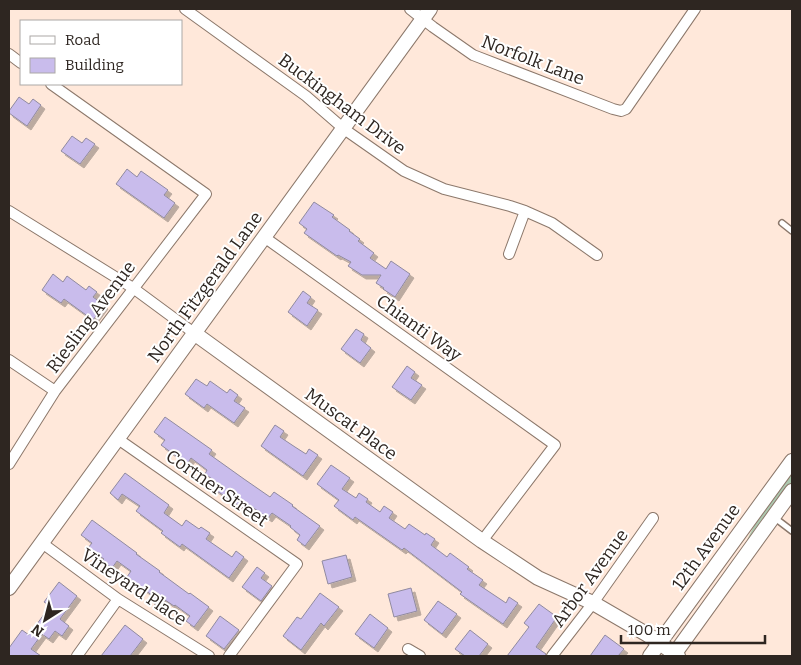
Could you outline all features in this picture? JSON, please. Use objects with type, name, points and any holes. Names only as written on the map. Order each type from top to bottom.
[{"type":"street","name":"Buckingham Drive","points":[[185,9],[306,96],[344,129],[404,171],[444,189],[525,211],[552,223],[597,255]]},
{"type":"street","name":"Norfolk Lane","points":[[410,9],[427,14],[473,55],[621,111],[626,110],[695,9]]},
{"type":"street","name":"North Fitzgerald Lane","points":[[9,588],[427,14]]},
{"type":"street","points":[[9,54],[20,61]]},
{"type":"street","name":"Riesling Avenue","points":[[9,464],[55,391],[206,194],[52,85]]},
{"type":"street","name":"Muscat Place","points":[[9,211],[133,288],[482,541],[538,578],[593,603],[648,635],[676,656]]},
{"type":"street","points":[[509,254],[525,211]]},
{"type":"street","name":"Chianti Way","points":[[264,237],[556,445],[482,541]]},
{"type":"street","points":[[9,360],[55,391]]},
{"type":"street","name":"Cortner Street","points":[[118,439],[297,564],[229,656]]},
{"type":"street","name":"12th Avenue","points":[[650,656],[792,461]]},
{"type":"street","points":[[676,656],[792,491]]},
{"type":"street","name":"Arbor Avenue","points":[[552,656],[593,603],[653,518]]},
{"type":"street","name":"Vineyard Place","points":[[42,543],[118,599],[208,656]]},
{"type":"street","points":[[77,656],[118,599]]},
{"type":"street","points":[[408,649],[420,656]]},
{"type":"lane","points":[[782,224],[792,231]]},
{"type":"lane","points":[[774,517],[792,532]]},
{"type":"green space","points":[[792,471],[792,483],[749,541],[747,540],[756,522]]},
{"type":"building","points":[[19,97],[29,104],[33,99],[41,105],[27,126],[9,113]]},
{"type":"building","points":[[72,136],[82,143],[86,138],[95,144],[80,164],[61,151]]},
{"type":"building","points":[[127,169],[137,177],[141,171],[168,190],[164,195],[175,203],[164,218],[116,184]]},
{"type":"building","points":[[314,202],[334,215],[332,217],[350,230],[360,239],[358,241],[374,253],[370,258],[386,269],[391,261],[410,274],[395,297],[376,283],[381,275],[362,275],[348,266],[351,262],[337,256],[304,233],[307,229],[299,223]]},
{"type":"building","points":[[53,274],[63,282],[67,276],[86,290],[89,286],[97,292],[93,297],[104,305],[93,320],[64,299],[61,303],[42,290]]},
{"type":"building","points":[[303,291],[311,297],[307,303],[318,310],[307,326],[288,312]]},
{"type":"building","points":[[356,329],[364,334],[361,340],[371,348],[360,363],[341,349]]},
{"type":"building","points":[[407,366],[415,372],[411,378],[422,385],[411,400],[392,387]]},
{"type":"building","points":[[196,379],[207,386],[210,381],[227,393],[230,389],[238,395],[234,401],[245,408],[234,423],[207,404],[204,408],[185,394]]},
{"type":"building","points":[[165,417],[212,450],[209,454],[244,479],[270,497],[274,492],[320,526],[305,546],[297,540],[300,535],[291,526],[272,513],[268,518],[242,500],[238,505],[211,487],[215,481],[205,474],[207,470],[191,458],[187,464],[161,445],[165,440],[154,432]]},
{"type":"building","points":[[275,425],[284,431],[280,437],[306,454],[309,449],[318,455],[303,476],[261,446]]},
{"type":"building","points":[[331,465],[350,478],[342,489],[356,498],[359,493],[368,499],[366,502],[380,512],[384,506],[393,512],[389,518],[405,529],[409,524],[425,535],[426,533],[435,539],[431,545],[447,557],[450,553],[469,567],[467,569],[483,580],[479,585],[506,603],[509,597],[518,603],[503,624],[460,594],[462,592],[404,548],[402,550],[355,517],[353,520],[334,506],[339,500],[317,484]]},
{"type":"building","points":[[125,473],[169,505],[164,513],[182,526],[186,520],[199,529],[201,527],[210,533],[206,539],[232,557],[236,551],[244,557],[229,578],[182,544],[180,547],[161,533],[163,531],[136,511],[140,506],[122,494],[118,500],[110,493]]},
{"type":"building","points":[[92,520],[137,553],[159,572],[209,607],[194,627],[186,621],[190,616],[175,605],[165,600],[160,607],[150,600],[153,596],[127,577],[131,571],[117,561],[112,568],[102,561],[104,559],[88,548],[92,543],[81,535]]},
{"type":"building","points":[[346,555],[352,577],[328,584],[322,561]]},
{"type":"building","points":[[257,567],[265,573],[261,578],[272,586],[261,601],[242,587]]},
{"type":"building","points":[[59,582],[77,596],[60,619],[69,626],[62,636],[55,631],[49,639],[42,634],[31,649],[41,656],[9,656],[9,648],[22,630],[29,635],[50,606],[44,602]]},
{"type":"building","points":[[411,588],[417,611],[394,617],[388,594]]},
{"type":"building","points":[[320,593],[339,607],[324,626],[321,623],[301,650],[283,636],[297,617],[301,619]]},
{"type":"building","points":[[438,601],[457,614],[442,634],[424,620]]},
{"type":"building","points":[[539,604],[557,617],[536,647],[546,654],[545,656],[507,656],[529,627],[524,623]]},
{"type":"building","points":[[370,614],[388,628],[374,648],[355,634]]},
{"type":"building","points":[[220,616],[239,630],[224,649],[206,636]]},
{"type":"building","points":[[125,625],[143,639],[130,656],[101,656]]},
{"type":"building","points":[[470,630],[488,644],[479,656],[465,656],[455,649]]},
{"type":"building","points":[[605,635],[624,649],[618,656],[590,656]]}]
